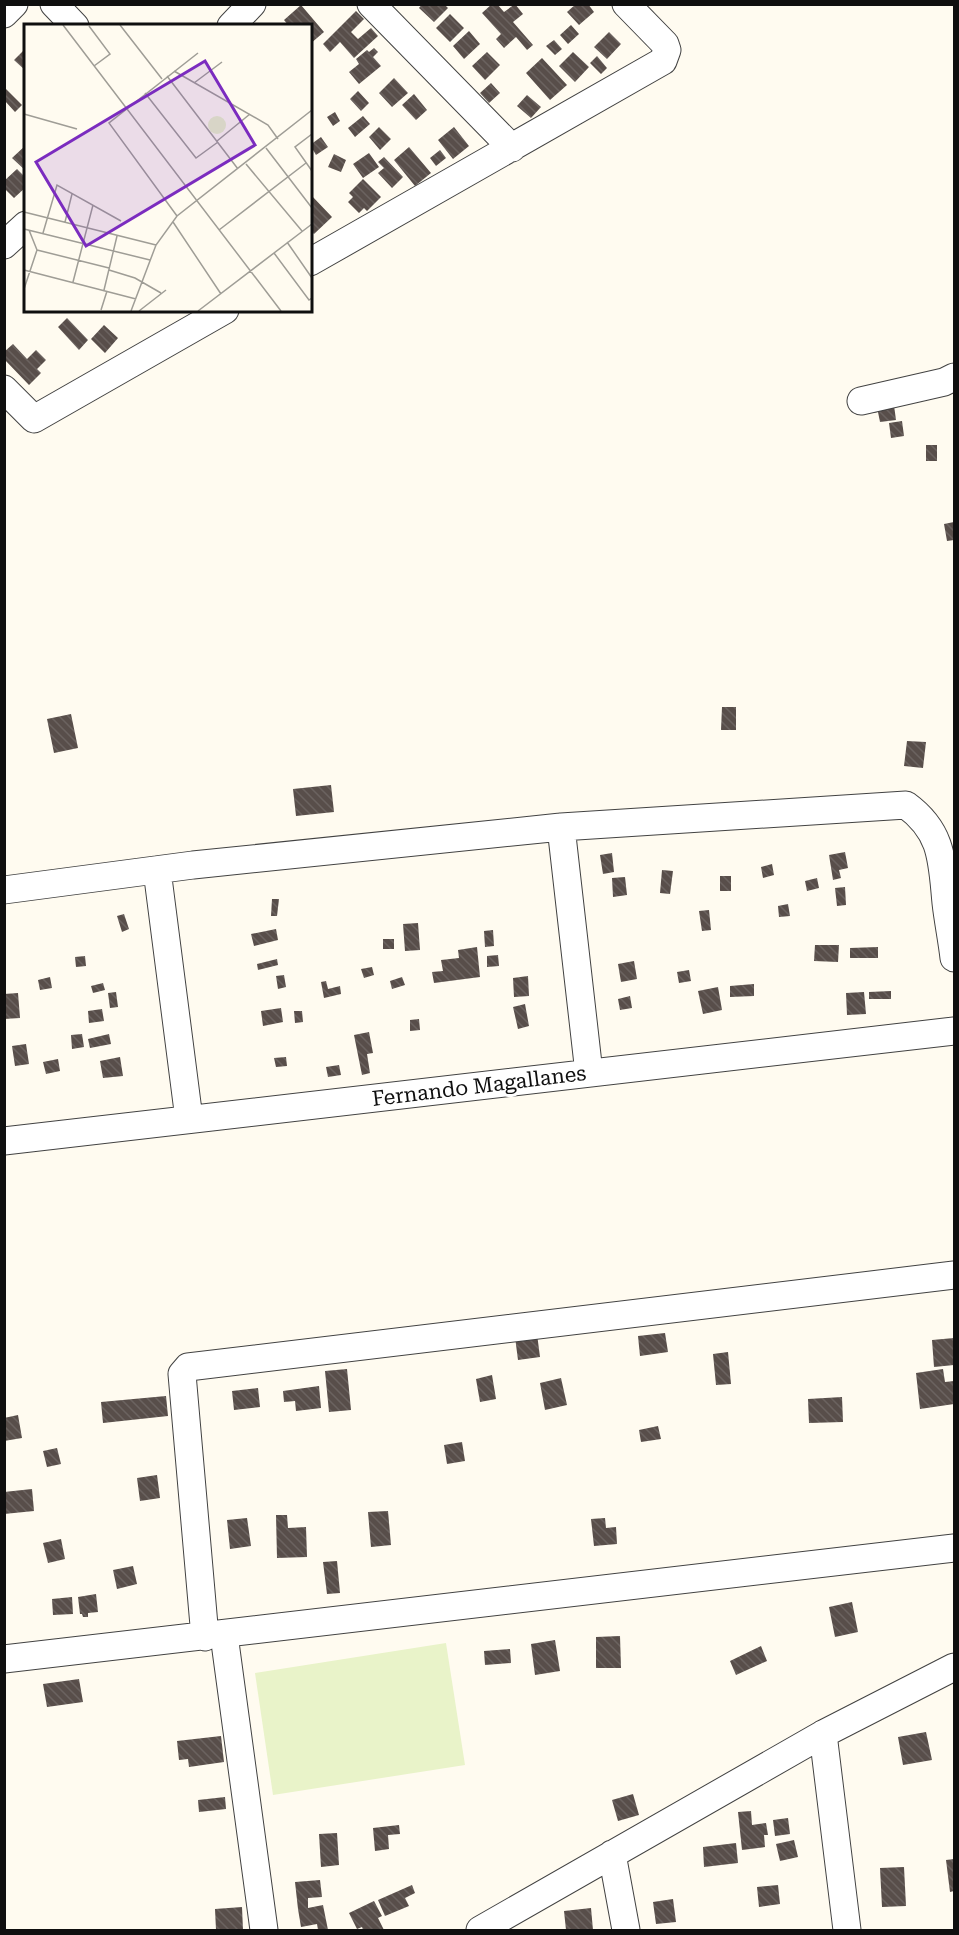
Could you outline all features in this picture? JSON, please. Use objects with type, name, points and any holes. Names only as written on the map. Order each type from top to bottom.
[{"type":"street","points":[[4,14],[14,4]]},
{"type":"street","points":[[54,4],[73,24]]},
{"type":"street","points":[[233,24],[252,4]]},
{"type":"street","points":[[371,4],[512,148]]},
{"type":"street","points":[[312,261],[663,61],[667,50],[665,44],[626,4]]},
{"type":"street","points":[[4,245],[24,227]]},
{"type":"street","points":[[4,389],[34,419],[221,312]]},
{"type":"street","points":[[861,401],[951,385]]},
{"type":"street","points":[[4,890],[157,870],[561,827],[906,805],[921,815],[941,852],[954,958]]},
{"type":"street","points":[[561,827],[589,1073]]},
{"type":"street","points":[[157,870],[189,1119]]},
{"type":"street","name":"Fernando Magallanes","points":[[4,1141],[954,1031]]},
{"type":"street","points":[[264,1930],[214,1636],[182,1374],[188,1367],[954,1275]]},
{"type":"street","points":[[4,1659],[954,1548]]},
{"type":"street","points":[[480,1930],[823,1734],[954,1667]]},
{"type":"street","points":[[823,1734],[847,1930]]},
{"type":"street","points":[[612,1854],[626,1930]]},
{"type":"green space","points":[[446,1643],[465,1765],[273,1795],[255,1673]]},
{"type":"building","points":[[422,4],[444,4],[448,8],[434,22],[419,8]]},
{"type":"building","points":[[492,4],[497,4],[504,12],[515,4],[523,14],[513,22],[533,45],[527,50],[516,37],[504,48],[496,39],[501,34],[482,13]]},
{"type":"building","points":[[576,4],[588,4],[594,12],[579,25],[567,12]]},
{"type":"building","points":[[301,5],[324,32],[312,42],[312,24],[287,24],[284,20]]},
{"type":"building","points":[[356,11],[364,19],[351,32],[358,39],[371,28],[378,36],[354,58],[340,42],[330,52],[323,44]]},
{"type":"building","points":[[450,14],[464,28],[450,42],[436,28]]},
{"type":"building","points":[[571,25],[579,34],[568,44],[560,35]]},
{"type":"building","points":[[469,31],[480,44],[464,59],[453,46]]},
{"type":"building","points":[[609,32],[621,44],[607,59],[594,47]]},
{"type":"building","points":[[554,40],[562,49],[555,55],[546,46]]},
{"type":"building","points":[[374,48],[378,52],[373,57],[381,66],[359,84],[349,72],[359,64],[356,59],[367,50],[369,52]]},
{"type":"building","points":[[23,51],[24,69],[14,60]]},
{"type":"building","points":[[487,52],[500,65],[485,80],[472,66]]},
{"type":"building","points":[[573,52],[589,67],[575,82],[559,66]]},
{"type":"building","points":[[597,56],[607,68],[601,74],[590,63]]},
{"type":"building","points":[[542,58],[567,85],[550,100],[526,73]]},
{"type":"building","points":[[394,78],[408,93],[392,107],[379,93]]},
{"type":"building","points":[[491,83],[500,93],[489,103],[480,93]]},
{"type":"building","points":[[5,88],[22,105],[15,112],[5,101]]},
{"type":"building","points":[[358,91],[369,103],[361,111],[350,99]]},
{"type":"building","points":[[414,94],[427,110],[416,120],[402,105]]},
{"type":"building","points":[[527,95],[541,107],[531,118],[517,106]]},
{"type":"building","points":[[335,112],[340,121],[333,126],[327,117]]},
{"type":"building","points":[[363,116],[370,124],[355,137],[348,128]]},
{"type":"building","points":[[379,127],[391,139],[380,150],[369,137]]},
{"type":"building","points":[[454,127],[469,146],[453,159],[438,140]]},
{"type":"building","points":[[321,137],[328,147],[316,155],[312,144]]},
{"type":"building","points":[[24,147],[24,169],[12,158]]},
{"type":"building","points":[[409,147],[431,173],[415,186],[394,160]]},
{"type":"building","points":[[440,150],[446,158],[436,166],[430,158]]},
{"type":"building","points":[[369,153],[379,167],[363,178],[353,164]]},
{"type":"building","points":[[334,154],[346,160],[341,172],[328,167]]},
{"type":"building","points":[[384,157],[403,177],[392,188],[378,173],[384,168],[378,162]]},
{"type":"building","points":[[17,169],[24,176],[24,189],[14,198],[4,188],[4,181]]},
{"type":"building","points":[[363,179],[381,197],[367,211],[364,208],[359,213],[348,202],[353,197],[349,193]]},
{"type":"building","points":[[312,196],[332,217],[314,234],[312,232]]},
{"type":"building","points":[[67,318],[88,340],[79,350],[58,327]]},
{"type":"building","points":[[104,325],[118,338],[105,353],[91,339]]},
{"type":"building","points":[[13,344],[27,359],[36,350],[46,360],[37,369],[41,373],[29,385],[4,359],[4,352]]},
{"type":"building","points":[[893,398],[896,420],[880,422],[878,412],[872,413],[871,401]]},
{"type":"building","points":[[902,421],[904,436],[891,438],[889,423]]},
{"type":"building","points":[[926,445],[937,445],[937,461],[926,461]]},
{"type":"building","points":[[954,522],[954,540],[947,541],[944,524]]},
{"type":"building","points":[[722,707],[736,707],[736,730],[721,730]]},
{"type":"building","points":[[71,714],[78,748],[54,753],[47,719]]},
{"type":"building","points":[[907,741],[926,742],[923,768],[904,766]]},
{"type":"building","points":[[331,785],[334,812],[296,816],[293,789]]},
{"type":"building","points":[[845,852],[848,868],[839,870],[841,878],[833,880],[829,855]]},
{"type":"building","points":[[612,853],[614,872],[603,874],[600,855]]},
{"type":"building","points":[[772,864],[774,875],[763,878],[761,867]]},
{"type":"building","points":[[662,870],[673,871],[670,894],[660,893]]},
{"type":"building","points":[[720,876],[731,876],[731,891],[720,891]]},
{"type":"building","points":[[625,877],[627,895],[613,897],[612,878]]},
{"type":"building","points":[[817,878],[819,888],[807,891],[805,881]]},
{"type":"building","points":[[845,887],[846,905],[837,906],[835,888]]},
{"type":"building","points":[[272,899],[279,899],[277,916],[271,916]]},
{"type":"building","points":[[788,904],[790,916],[779,917],[778,906]]},
{"type":"building","points":[[709,910],[711,930],[702,931],[699,911]]},
{"type":"building","points":[[124,914],[129,929],[122,932],[117,916]]},
{"type":"building","points":[[418,923],[420,950],[405,951],[403,924]]},
{"type":"building","points":[[276,929],[278,940],[254,946],[251,934]]},
{"type":"building","points":[[493,930],[494,946],[485,947],[484,931]]},
{"type":"building","points":[[383,939],[394,939],[394,949],[383,949]]},
{"type":"building","points":[[815,945],[839,945],[838,962],[814,961]]},
{"type":"building","points":[[477,947],[480,977],[434,983],[432,972],[443,971],[441,960],[459,958],[458,950]]},
{"type":"building","points":[[878,947],[878,958],[850,958],[850,948]]},
{"type":"building","points":[[498,955],[499,966],[487,967],[487,956]]},
{"type":"building","points":[[85,956],[86,966],[76,967],[75,957]]},
{"type":"building","points":[[277,959],[278,965],[258,970],[257,964]]},
{"type":"building","points":[[634,961],[637,979],[621,982],[618,964]]},
{"type":"building","points":[[372,967],[374,975],[364,978],[361,969]]},
{"type":"building","points":[[689,970],[691,981],[679,983],[677,972]]},
{"type":"building","points":[[284,975],[286,987],[278,989],[276,976]]},
{"type":"building","points":[[528,976],[529,996],[514,997],[513,978]]},
{"type":"building","points":[[50,977],[52,988],[40,990],[38,980]]},
{"type":"building","points":[[402,977],[405,985],[392,989],[390,981]]},
{"type":"building","points":[[326,981],[328,989],[340,986],[341,994],[324,998],[321,982]]},
{"type":"building","points":[[103,983],[105,990],[93,993],[91,986]]},
{"type":"building","points":[[754,984],[754,996],[730,997],[730,986]]},
{"type":"building","points":[[718,987],[722,1010],[703,1014],[698,991]]},
{"type":"building","points":[[891,991],[891,999],[869,999],[869,992]]},
{"type":"building","points":[[116,992],[118,1007],[110,1008],[108,993]]},
{"type":"building","points":[[864,992],[866,1014],[847,1015],[846,993]]},
{"type":"building","points":[[18,993],[20,1018],[4,1019],[4,994]]},
{"type":"building","points":[[630,996],[632,1008],[620,1010],[618,999]]},
{"type":"building","points":[[525,1004],[529,1026],[518,1029],[513,1007]]},
{"type":"building","points":[[281,1008],[283,1022],[263,1026],[261,1011]]},
{"type":"building","points":[[102,1009],[104,1021],[89,1023],[88,1011]]},
{"type":"building","points":[[294,1011],[302,1011],[303,1022],[295,1023]]},
{"type":"building","points":[[419,1019],[420,1030],[410,1031],[410,1020]]},
{"type":"building","points":[[369,1032],[373,1053],[367,1054],[370,1073],[362,1075],[354,1035]]},
{"type":"building","points":[[82,1034],[84,1047],[72,1049],[71,1035]]},
{"type":"building","points":[[109,1034],[111,1044],[90,1048],[88,1039]]},
{"type":"building","points":[[26,1044],[29,1064],[15,1066],[12,1046]]},
{"type":"building","points":[[120,1057],[123,1076],[103,1078],[100,1061]]},
{"type":"building","points":[[286,1057],[287,1066],[276,1067],[274,1058]]},
{"type":"building","points":[[58,1059],[60,1071],[46,1074],[43,1062]]},
{"type":"building","points":[[339,1065],[341,1075],[328,1077],[326,1067]]},
{"type":"building","points":[[665,1333],[668,1352],[640,1356],[638,1336]]},
{"type":"building","points":[[537,1334],[540,1357],[518,1360],[515,1337]]},
{"type":"building","points":[[954,1338],[954,1365],[934,1367],[932,1340]]},
{"type":"building","points":[[728,1352],[731,1384],[716,1385],[713,1354]]},
{"type":"building","points":[[347,1369],[351,1410],[329,1412],[325,1371]]},
{"type":"building","points":[[943,1369],[945,1382],[954,1381],[954,1404],[920,1409],[916,1373]]},
{"type":"building","points":[[492,1375],[496,1399],[480,1402],[476,1379]]},
{"type":"building","points":[[561,1378],[567,1405],[545,1410],[540,1383]]},
{"type":"building","points":[[319,1386],[321,1408],[296,1411],[295,1401],[284,1402],[283,1391]]},
{"type":"building","points":[[258,1388],[260,1407],[234,1410],[232,1391]]},
{"type":"building","points":[[166,1396],[168,1416],[103,1423],[101,1402]]},
{"type":"building","points":[[842,1397],[843,1422],[809,1423],[808,1399]]},
{"type":"building","points":[[18,1415],[22,1438],[4,1441],[4,1418]]},
{"type":"building","points":[[658,1426],[661,1439],[641,1442],[639,1430]]},
{"type":"building","points":[[462,1442],[465,1461],[447,1464],[444,1445]]},
{"type":"building","points":[[57,1448],[61,1464],[47,1467],[43,1451]]},
{"type":"building","points":[[157,1475],[160,1498],[140,1501],[137,1478]]},
{"type":"building","points":[[32,1489],[34,1511],[4,1514],[4,1492]]},
{"type":"building","points":[[388,1511],[391,1545],[371,1547],[368,1512]]},
{"type":"building","points":[[276,1515],[287,1515],[288,1528],[306,1527],[307,1557],[277,1558]]},
{"type":"building","points":[[247,1518],[251,1546],[230,1549],[227,1520]]},
{"type":"building","points":[[605,1518],[606,1528],[616,1527],[617,1544],[594,1546],[591,1519]]},
{"type":"building","points":[[61,1539],[65,1559],[48,1563],[43,1543]]},
{"type":"building","points":[[337,1561],[340,1593],[327,1594],[323,1562]]},
{"type":"building","points":[[133,1566],[137,1584],[117,1589],[113,1570]]},
{"type":"building","points":[[96,1594],[98,1612],[88,1613],[88,1617],[83,1617],[80,1614],[78,1597]]},
{"type":"building","points":[[72,1597],[73,1614],[53,1615],[52,1599]]},
{"type":"building","points":[[852,1602],[858,1632],[835,1637],[829,1607]]},
{"type":"building","points":[[620,1636],[621,1668],[596,1668],[596,1637]]},
{"type":"building","points":[[555,1640],[560,1671],[535,1675],[531,1644]]},
{"type":"building","points":[[761,1646],[767,1661],[736,1675],[730,1661]]},
{"type":"building","points":[[510,1649],[511,1663],[485,1665],[484,1651]]},
{"type":"building","points":[[79,1679],[83,1702],[47,1707],[43,1684]]},
{"type":"building","points":[[926,1732],[932,1760],[903,1765],[898,1737]]},
{"type":"building","points":[[221,1736],[224,1762],[189,1767],[188,1759],[179,1760],[177,1741]]},
{"type":"building","points":[[633,1794],[639,1815],[618,1821],[612,1800]]},
{"type":"building","points":[[225,1797],[226,1809],[199,1812],[198,1800]]},
{"type":"building","points":[[751,1811],[752,1825],[766,1823],[768,1835],[764,1835],[765,1847],[742,1850],[738,1812]]},
{"type":"building","points":[[788,1818],[790,1834],[775,1836],[773,1820]]},
{"type":"building","points":[[399,1825],[400,1834],[388,1835],[389,1849],[375,1851],[373,1828]]},
{"type":"building","points":[[337,1833],[339,1865],[321,1867],[319,1834]]},
{"type":"building","points":[[794,1840],[798,1857],[780,1861],[776,1844]]},
{"type":"building","points":[[736,1843],[738,1863],[704,1867],[703,1847]]},
{"type":"building","points":[[954,1859],[954,1891],[950,1892],[946,1860]]},
{"type":"building","points":[[904,1867],[906,1906],[882,1907],[880,1868]]},
{"type":"building","points":[[320,1880],[322,1897],[308,1898],[308,1908],[323,1905],[328,1930],[318,1930],[317,1924],[301,1927],[295,1882]]},
{"type":"building","points":[[412,1885],[415,1893],[405,1898],[409,1906],[385,1916],[378,1900]]},
{"type":"building","points":[[778,1885],[780,1904],[759,1907],[757,1887]]},
{"type":"building","points":[[673,1899],[676,1922],[656,1924],[653,1902]]},
{"type":"building","points":[[374,1901],[382,1916],[378,1918],[384,1930],[363,1930],[362,1927],[357,1929],[349,1913]]},
{"type":"building","points":[[242,1907],[243,1930],[216,1930],[215,1909]]},
{"type":"building","points":[[591,1908],[593,1930],[566,1930],[564,1911]]}]
